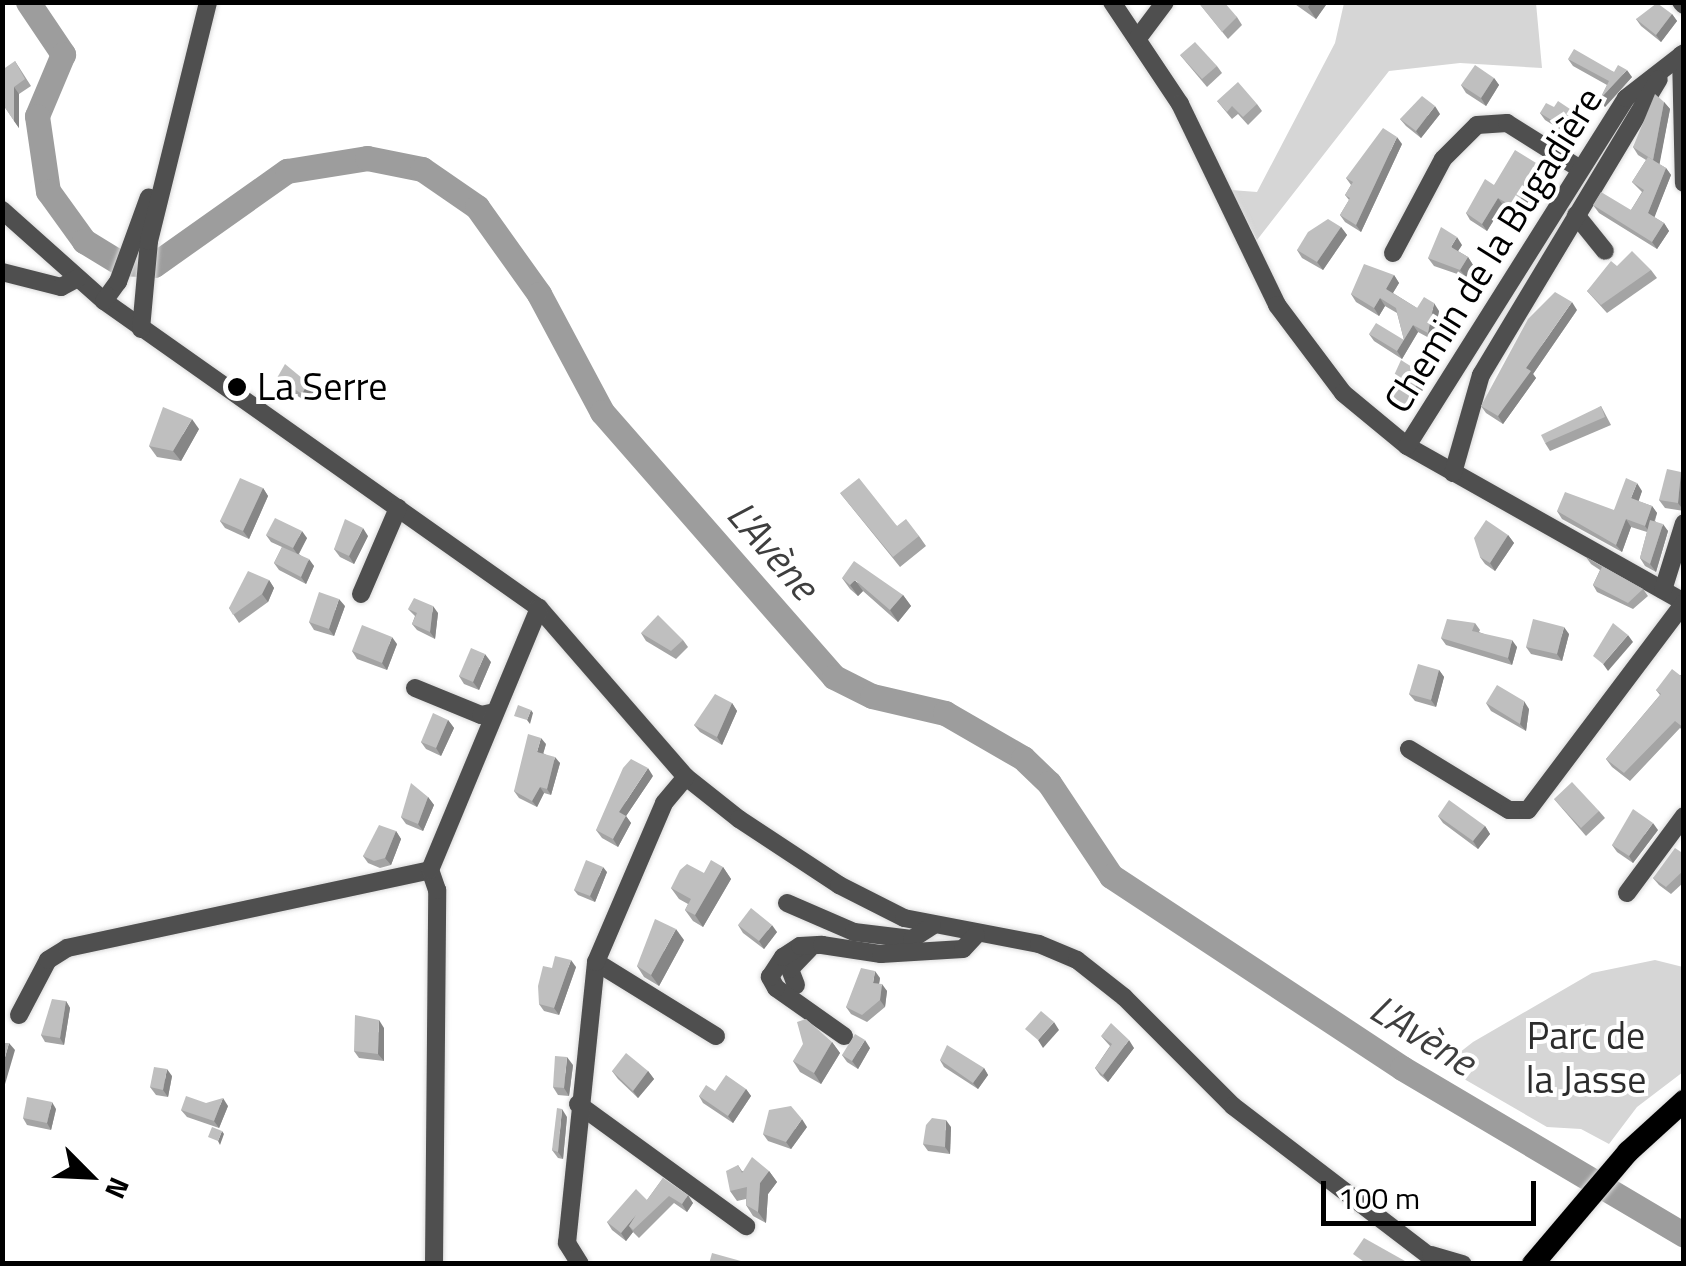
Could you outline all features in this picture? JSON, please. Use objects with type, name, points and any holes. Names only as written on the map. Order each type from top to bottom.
[{"type":"main road","points":[[1533,1264],[1628,1152],[1684,1101]]},
{"type":"street","points":[[104,302],[141,240],[208,2]]},
{"type":"street","points":[[1112,2],[1180,104],[1276,305],[1343,393],[1407,446],[1684,602],[1528,810],[1509,810],[1410,749]]},
{"type":"street","points":[[1138,38],[1164,2]]},
{"type":"street","points":[[1682,54],[1684,183]]},
{"type":"street","name":"Chemin de la Bugadière","points":[[1407,446],[1578,167],[1626,98],[1682,54]]},
{"type":"street","points":[[1453,473],[1480,375],[1662,70]]},
{"type":"street","points":[[1393,253],[1443,159],[1477,125],[1507,123],[1578,167]]},
{"type":"street","points":[[2,210],[104,302],[539,608],[686,776],[838,885],[932,926],[1039,944],[1077,960],[1124,997],[1233,1106],[1316,1176],[1435,1259],[1463,1264]]},
{"type":"street","points":[[1576,216],[1606,251]]},
{"type":"street","points":[[141,240],[141,329]]},
{"type":"street","points":[[2,272],[60,286],[78,278]]},
{"type":"street","points":[[361,594],[398,508]]},
{"type":"street","points":[[1663,590],[1684,523]]},
{"type":"street","points":[[434,1264],[437,890],[430,870],[539,608]]},
{"type":"street","points":[[414,688],[481,716],[496,712]]},
{"type":"street","points":[[580,1264],[567,1243],[578,1104],[596,962],[664,802],[686,776]]},
{"type":"street","points":[[1627,893],[1684,816]]},
{"type":"street","points":[[19,1015],[48,960],[67,948],[430,870]]},
{"type":"street","points":[[787,903],[854,932],[912,939],[932,926]]},
{"type":"street","points":[[844,1036],[770,977],[783,957],[800,946],[880,954],[962,949],[976,934]]},
{"type":"street","points":[[796,985],[790,968],[814,946]]},
{"type":"street","points":[[596,962],[716,1036]]},
{"type":"street","points":[[578,1104],[746,1226]]},
{"type":"green space","points":[[1344,3],[1536,3],[1542,68],[1460,63],[1389,71],[1257,240],[1231,190],[1257,192],[1335,43]]},
{"type":"green space","name":"Parc de la Jasse","points":[[1655,960],[1683,967],[1683,1072],[1637,1107],[1609,1144],[1581,1129],[1547,1127],[1452,1072],[1450,1060],[1473,1042],[1592,973]]},
{"type":"building","points":[[1198,2],[1224,2],[1237,17],[1222,32]]},
{"type":"building","points":[[1657,3],[1672,14],[1656,35],[1636,19]]},
{"type":"building","points":[[1195,42],[1217,66],[1202,79],[1180,55]]},
{"type":"building","points":[[1574,49],[1614,72],[1618,65],[1627,70],[1600,99],[1609,81],[1568,59]]},
{"type":"building","points":[[15,61],[25,79],[14,87],[14,121],[2,103],[2,70]]},
{"type":"building","points":[[1475,65],[1494,78],[1481,98],[1461,85]]},
{"type":"building","points":[[1238,82],[1257,104],[1243,117],[1232,106],[1227,112],[1217,101]]},
{"type":"building","points":[[1655,94],[1664,102],[1653,160],[1633,147]]},
{"type":"building","points":[[1422,96],[1435,106],[1416,131],[1400,119]]},
{"type":"building","points":[[1558,101],[1579,115],[1569,131],[1540,113],[1546,103],[1554,107]]},
{"type":"building","points":[[1383,128],[1397,137],[1356,225],[1340,215],[1350,198],[1345,195],[1353,182],[1346,178]]},
{"type":"building","points":[[1515,150],[1541,166],[1515,208],[1498,198],[1482,224],[1466,213],[1485,179],[1494,185]]},
{"type":"building","points":[[1648,157],[1666,168],[1648,213],[1664,223],[1652,242],[1593,205],[1601,192],[1631,210],[1644,190],[1632,182]]},
{"type":"building","points":[[1328,219],[1341,227],[1317,262],[1297,250],[1308,232]]},
{"type":"building","points":[[1441,227],[1457,237],[1451,247],[1468,257],[1460,270],[1428,258]]},
{"type":"building","points":[[1632,251],[1651,270],[1601,305],[1587,291],[1611,261],[1617,266]]},
{"type":"building","points":[[1364,264],[1394,275],[1386,289],[1417,308],[1424,297],[1434,303],[1428,333],[1413,325],[1404,340],[1396,308],[1380,298],[1374,308],[1351,294]]},
{"type":"building","points":[[1555,292],[1572,302],[1526,368],[1531,371],[1498,416],[1481,406],[1528,319]]},
{"type":"building","points":[[1376,323],[1404,340],[1397,351],[1369,334]]},
{"type":"building","points":[[1401,360],[1423,374],[1404,406],[1386,393]]},
{"type":"building","points":[[285,364],[308,383],[302,394],[277,378]]},
{"type":"building","points":[[1601,406],[1605,417],[1545,443],[1541,435]]},
{"type":"building","points":[[163,407],[192,419],[173,451],[149,446]]},
{"type":"building","points":[[1667,469],[1681,472],[1678,503],[1659,500]]},
{"type":"building","points":[[240,478],[263,488],[243,531],[220,521]]},
{"type":"building","points":[[859,478],[897,526],[906,519],[919,536],[893,557],[840,493]]},
{"type":"building","points":[[1626,478],[1637,483],[1631,498],[1652,506],[1645,526],[1626,519],[1616,545],[1557,511],[1565,492],[1614,510]]},
{"type":"building","points":[[275,518],[302,531],[293,548],[266,535]]},
{"type":"building","points":[[345,519],[363,528],[349,556],[334,549]]},
{"type":"building","points":[[1486,520],[1508,535],[1490,563],[1480,557],[1474,538]]},
{"type":"building","points":[[1650,520],[1663,524],[1650,564],[1640,558]]},
{"type":"building","points":[[282,547],[309,559],[301,577],[274,563]]},
{"type":"building","points":[[1586,557],[1643,589],[1628,603],[1593,585],[1602,567]]},
{"type":"building","points":[[854,561],[903,595],[890,610],[855,580],[850,585],[842,578]]},
{"type":"building","points":[[248,571],[269,580],[262,594],[233,615],[229,608]]},
{"type":"building","points":[[319,592],[339,599],[329,629],[309,622]]},
{"type":"building","points":[[414,598],[433,606],[430,632],[412,624],[417,613],[408,609]]},
{"type":"building","points":[[658,615],[683,640],[671,651],[641,633]]},
{"type":"building","points":[[1447,619],[1475,623],[1472,631],[1512,640],[1508,658],[1441,638]]},
{"type":"building","points":[[1533,619],[1564,627],[1557,654],[1526,647]]},
{"type":"building","points":[[1613,623],[1628,635],[1603,664],[1593,656]]},
{"type":"building","points":[[362,625],[392,637],[382,663],[352,651]]},
{"type":"building","points":[[471,648],[485,654],[473,682],[459,676]]},
{"type":"building","points":[[1418,664],[1439,670],[1431,700],[1409,694]]},
{"type":"building","points":[[1672,669],[1681,676],[1684,673],[1684,728],[1675,721],[1624,773],[1606,759],[1661,694],[1656,690]]},
{"type":"building","points":[[1497,685],[1524,701],[1520,724],[1486,703]]},
{"type":"building","points":[[715,694],[732,703],[717,737],[694,725]]},
{"type":"building","points":[[518,705],[531,710],[527,720],[514,716]]},
{"type":"building","points":[[433,713],[448,720],[436,748],[421,742]]},
{"type":"building","points":[[528,734],[541,738],[537,752],[555,757],[547,789],[540,787],[532,801],[514,791]]},
{"type":"building","points":[[631,759],[648,768],[619,812],[626,816],[613,839],[596,830],[623,768]]},
{"type":"building","points":[[1572,782],[1599,811],[1581,828],[1554,799]]},
{"type":"building","points":[[411,783],[428,797],[418,824],[401,817]]},
{"type":"building","points":[[1449,800],[1485,826],[1473,841],[1438,816]]},
{"type":"building","points":[[1633,809],[1653,823],[1629,856],[1612,845]]},
{"type":"building","points":[[379,825],[396,831],[385,858],[374,861],[363,856]]},
{"type":"building","points":[[1675,848],[1684,854],[1684,870],[1666,887],[1653,878]]},
{"type":"building","points":[[586,860],[603,867],[590,896],[574,890]]},
{"type":"building","points":[[711,860],[723,867],[695,915],[685,910],[691,899],[671,888],[687,864],[704,873]]},
{"type":"building","points":[[751,908],[772,925],[759,941],[738,925]]},
{"type":"building","points":[[655,919],[676,929],[651,975],[637,966]]},
{"type":"building","points":[[555,956],[571,960],[554,1008],[539,1004],[538,986],[543,966],[552,968]]},
{"type":"building","points":[[861,968],[875,971],[873,983],[882,984],[880,1000],[862,1015],[846,1007]]},
{"type":"building","points":[[52,999],[66,1001],[60,1038],[41,1035]]},
{"type":"building","points":[[1041,1011],[1054,1022],[1038,1040],[1025,1029]]},
{"type":"building","points":[[355,1015],[379,1020],[378,1054],[354,1051]]},
{"type":"building","points":[[806,1019],[832,1042],[814,1073],[793,1061],[803,1044],[797,1022]]},
{"type":"building","points":[[1111,1023],[1129,1040],[1103,1075],[1095,1068],[1112,1044],[1101,1036]]},
{"type":"building","points":[[855,1034],[865,1040],[852,1061],[842,1055]]},
{"type":"building","points":[[2,1043],[9,1043],[2,1068]]},
{"type":"building","points":[[947,1045],[984,1068],[973,1083],[940,1060]]},
{"type":"building","points":[[626,1053],[648,1071],[633,1091],[612,1071]]},
{"type":"building","points":[[555,1056],[567,1057],[564,1088],[553,1087]]},
{"type":"building","points":[[154,1067],[167,1069],[163,1090],[150,1087]]},
{"type":"building","points":[[726,1075],[746,1089],[728,1116],[699,1096],[706,1085],[715,1091]]},
{"type":"building","points":[[186,1096],[206,1103],[223,1098],[214,1121],[181,1110]]},
{"type":"building","points":[[27,1097],[52,1102],[47,1123],[23,1118]]},
{"type":"building","points":[[791,1106],[802,1119],[786,1142],[763,1134],[769,1110]]},
{"type":"building","points":[[557,1108],[562,1109],[558,1152],[552,1150]]},
{"type":"building","points":[[932,1118],[946,1120],[945,1147],[923,1144],[926,1125]]},
{"type":"building","points":[[212,1127],[222,1131],[218,1141],[208,1137]]},
{"type":"building","points":[[752,1157],[769,1171],[760,1183],[758,1212],[746,1205],[747,1187],[730,1191],[726,1171],[738,1165],[742,1173]]},
{"type":"building","points":[[663,1178],[688,1195],[682,1204],[669,1196],[633,1230],[629,1226],[636,1215],[621,1233],[607,1222],[636,1189],[647,1200]]},
{"type":"building","points":[[1364,1238],[1406,1264],[1367,1264],[1353,1254]]},
{"type":"building","points":[[712,1253],[748,1263],[748,1264],[709,1264]]},
{"type":"waterway","name":"L'Avène","points":[[28,2],[63,54],[37,116],[48,191],[84,241],[120,263],[154,265],[287,171],[367,158],[422,169],[477,207],[539,294],[602,412],[834,677],[872,696],[945,713],[1023,758],[1049,783],[1111,876],[1402,1068],[1684,1235]]},
{"type":"place","name":"La Serre","points":[[237,387]]}]
